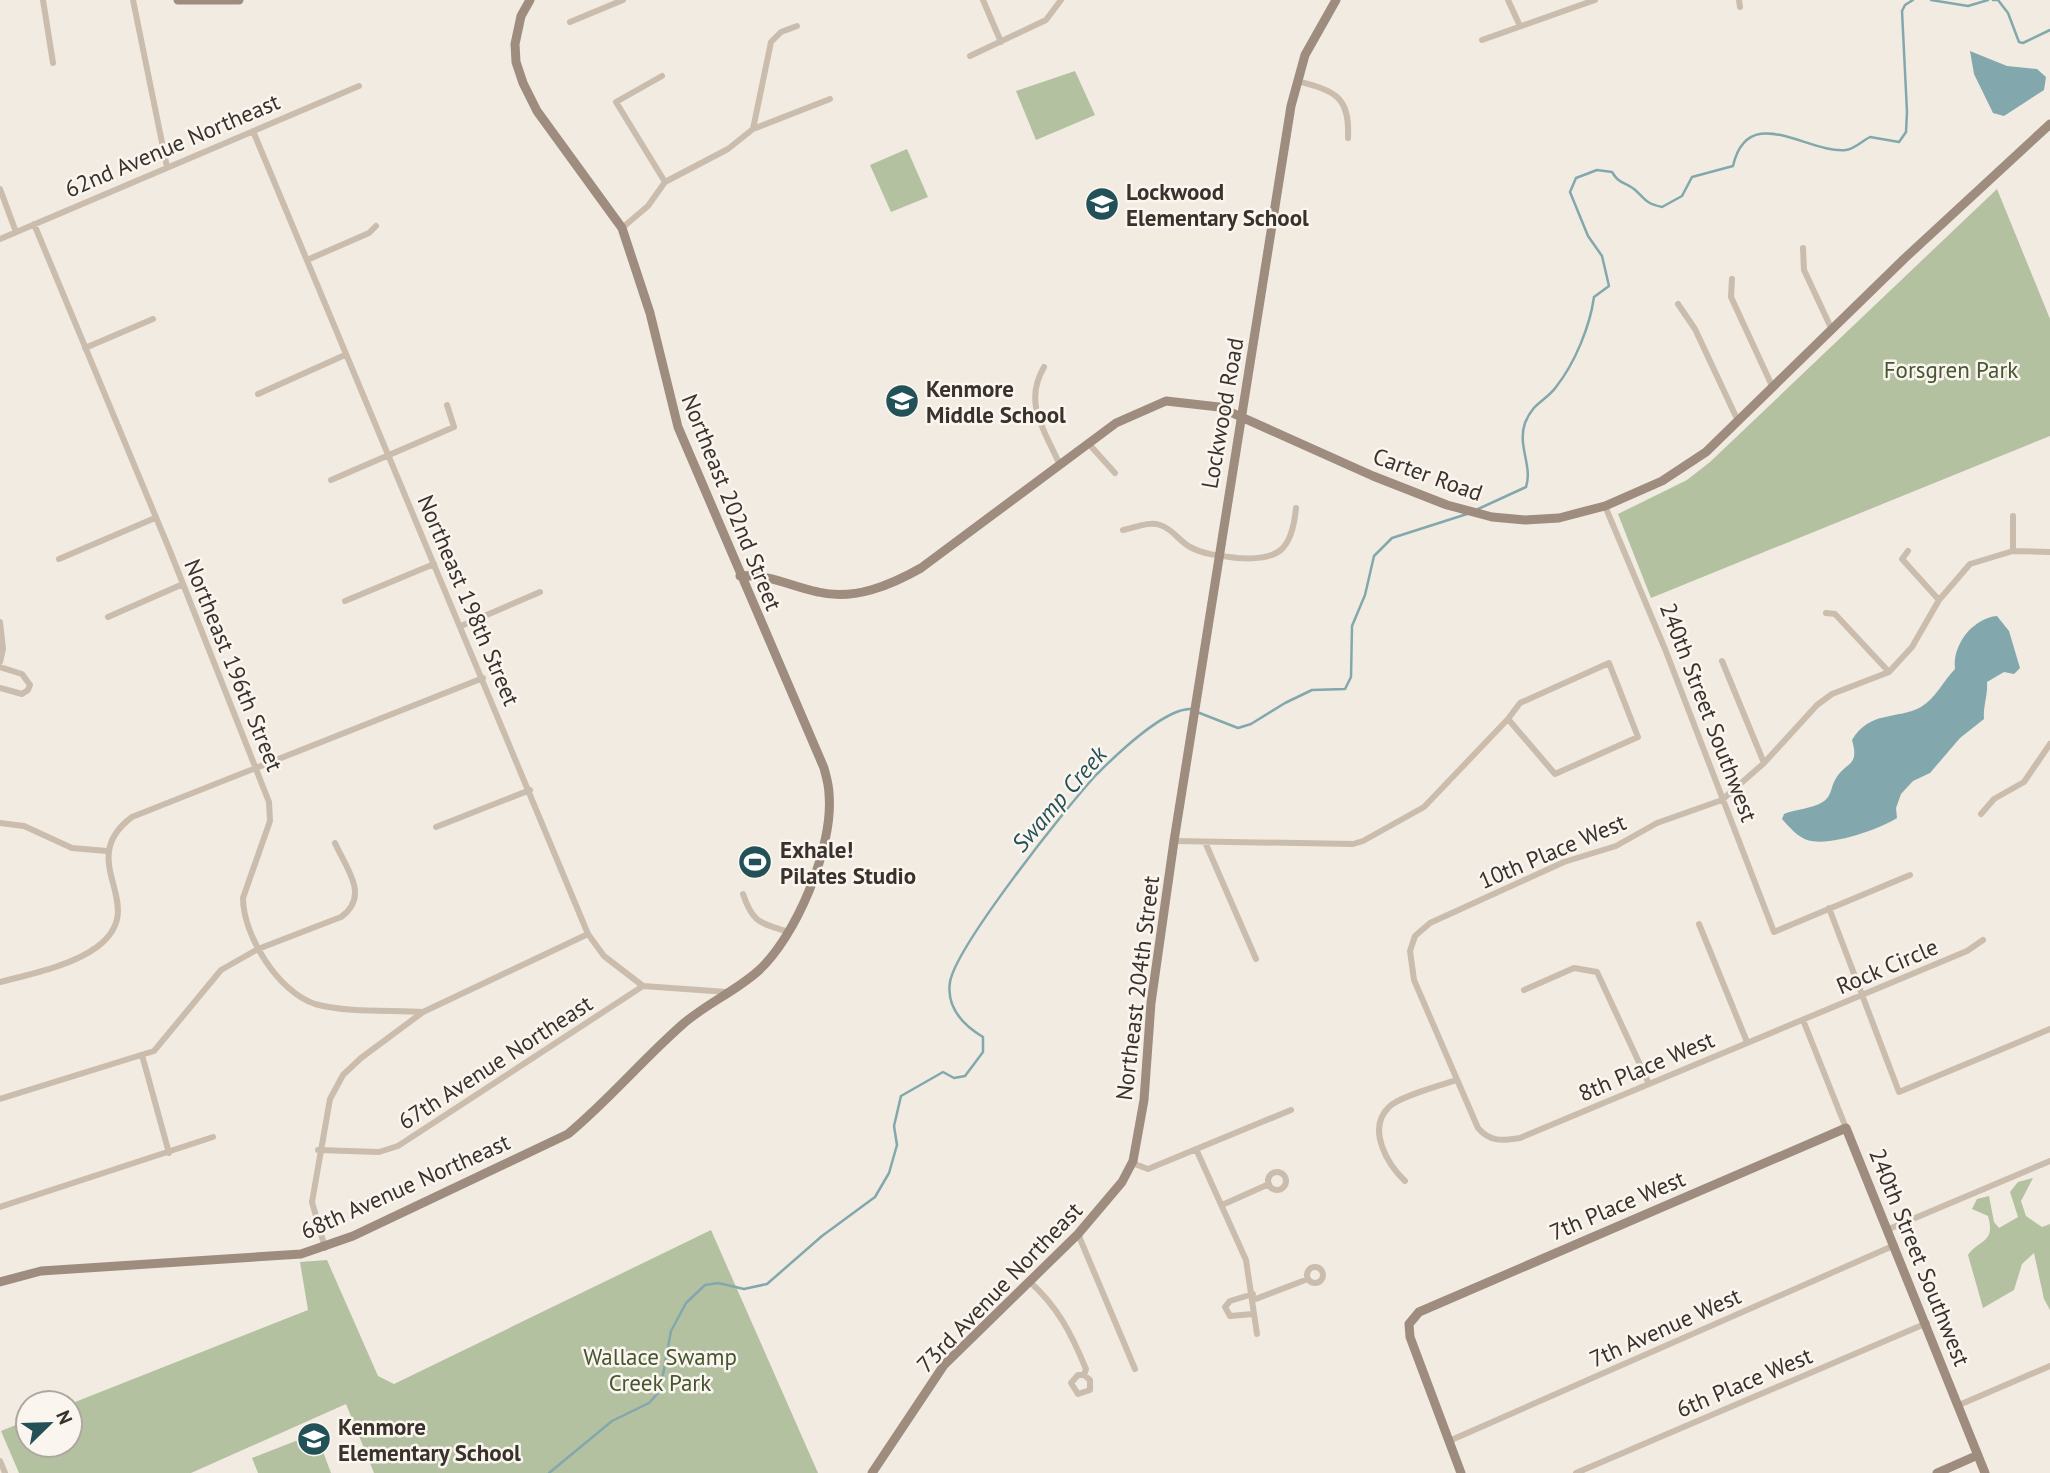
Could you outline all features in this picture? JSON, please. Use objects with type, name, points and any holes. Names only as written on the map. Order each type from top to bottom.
[{"type":"street","points":[[43,0],[53,63]]},
{"type":"street","points":[[133,0],[167,167]]},
{"type":"street","points":[[178,0],[239,0]]},
{"type":"street","name":"Northeast 202nd Street","points":[[530,0],[521,16],[515,44],[516,62],[523,83],[537,111],[622,228],[650,313],[678,427],[740,576],[811,733],[830,794],[826,836],[810,885],[789,932],[776,953],[756,973],[728,992]]},
{"type":"street","points":[[570,22],[623,0]]},
{"type":"street","points":[[983,0],[1002,42]]},
{"type":"street","points":[[970,56],[1046,20],[1061,0]]},
{"type":"street","name":"Lockwood Road","points":[[1174,841],[1240,415],[1297,81],[1315,33],[1336,0]]},
{"type":"street","points":[[1508,0],[1520,26]]},
{"type":"street","points":[[1482,40],[1595,0]]},
{"type":"street","points":[[753,129],[771,42],[781,32],[797,26]]},
{"type":"street","points":[[662,76],[615,102],[665,182]]},
{"type":"street","points":[[1297,81],[1333,92],[1339,98],[1347,113],[1348,138]]},
{"type":"street","name":"62nd Avenue Northeast","points":[[0,239],[359,86]]},
{"type":"street","points":[[622,228],[648,206],[665,182],[728,149],[753,129],[830,99]]},
{"type":"street","name":"Carter Road","points":[[740,576],[772,577],[820,593],[848,594],[874,589],[922,568],[1087,443],[1132,413],[1166,401],[1219,407],[1373,476],[1447,505],[1492,517],[1525,520],[1559,518],[1605,506],[1684,469],[1738,421],[1905,258],[2050,124]]},
{"type":"street","name":"Northeast 198th Street","points":[[253,131],[588,934],[604,956],[643,986]]},
{"type":"street","points":[[0,189],[16,232]]},
{"type":"street","name":"Northeast 196th Street","points":[[34,224],[183,584],[269,802],[270,821],[243,898],[243,910],[258,949],[270,968],[312,1003],[329,1007],[422,1012]]},
{"type":"street","points":[[307,260],[369,233],[376,226]]},
{"type":"street","points":[[1803,248],[1804,270],[1832,330]]},
{"type":"street","points":[[1732,279],[1731,298],[1773,388]]},
{"type":"street","points":[[1678,304],[1695,329],[1738,421]]},
{"type":"street","points":[[85,348],[153,319]]},
{"type":"street","points":[[258,394],[345,355]]},
{"type":"street","points":[[1044,367],[1033,392],[1034,404],[1059,463]]},
{"type":"street","points":[[331,480],[454,427],[447,405]]},
{"type":"street","points":[[1087,443],[1115,473]]},
{"type":"street","name":"240th Street Southwest","points":[[1605,506],[1665,649],[1774,932],[1829,908]]},
{"type":"street","points":[[1123,530],[1152,523],[1159,524],[1168,528],[1189,547],[1218,556],[1264,559],[1273,556],[1288,543],[1294,531],[1296,508]]},
{"type":"street","points":[[2013,516],[2013,551]]},
{"type":"street","points":[[59,559],[155,518]]},
{"type":"street","points":[[1908,551],[1902,559],[1939,600]]},
{"type":"street","points":[[1722,800],[1764,763],[1817,705],[1832,694],[1889,672],[1912,647],[1939,600],[1970,564],[2013,551],[2050,552]]},
{"type":"street","points":[[345,601],[434,564]]},
{"type":"street","points":[[108,617],[183,584]]},
{"type":"street","points":[[461,626],[540,592]]},
{"type":"street","points":[[1826,613],[1835,614],[1889,672]]},
{"type":"street","points":[[0,622],[3,649],[0,664],[25,676],[30,685],[22,694],[0,688]]},
{"type":"street","points":[[1722,661],[1764,763]]},
{"type":"street","points":[[1174,841],[1353,844],[1376,836],[1432,799],[1520,703],[1609,663],[1638,737],[1555,775],[1508,719]]},
{"type":"street","points":[[0,982],[81,956],[108,936],[119,913],[107,851],[116,833],[132,817],[483,678]]},
{"type":"street","points":[[1981,814],[1994,799],[2024,782],[2050,744]]},
{"type":"street","points":[[436,827],[530,790]]},
{"type":"street","name":"10th Place West","points":[[1456,1080],[1414,980],[1410,951],[1415,936],[1430,923],[1564,862],[1616,846],[1657,823],[1722,800]]},
{"type":"street","points":[[0,823],[24,826],[72,848],[107,851]]},
{"type":"street","name":"Northeast 204th Street","points":[[1137,1140],[1144,1100],[1151,1003],[1174,841]]},
{"type":"street","points":[[1205,842],[1256,959]]},
{"type":"street","points":[[0,1099],[154,1051],[221,970],[258,949],[341,917],[356,903],[356,891],[335,843]]},
{"type":"street","points":[[1910,875],[1829,908],[1899,1091],[2050,1029]]},
{"type":"street","points":[[743,894],[749,913],[755,920],[789,932]]},
{"type":"street","points":[[1699,923],[1747,1042]]},
{"type":"street","points":[[325,1248],[312,1202],[318,1150],[330,1099],[343,1075],[422,1012],[588,934]]},
{"type":"street","name":"Rock Circle","points":[[1803,1020],[1967,951],[1983,940]]},
{"type":"street","points":[[1524,990],[1574,968],[1597,972],[1649,1084]]},
{"type":"street","points":[[643,986],[728,992]]},
{"type":"street","name":"67th Avenue Northeast","points":[[318,1150],[379,1152],[398,1146],[643,986]]},
{"type":"street","name":"68th Avenue Northeast","points":[[0,1282],[41,1271],[301,1254],[325,1248],[568,1134],[682,1025],[728,992]]},
{"type":"street","name":"240th Street Southwest","points":[[1803,1020],[1927,1323],[1985,1473]]},
{"type":"street","name":"8th Place West","points":[[1456,1080],[1478,1128],[1485,1136],[1502,1141],[1520,1138],[1803,1020]]},
{"type":"street","points":[[142,1055],[169,1153]]},
{"type":"street","points":[[1405,1181],[1390,1167],[1379,1136],[1381,1119],[1389,1106],[1456,1080]]},
{"type":"street","points":[[1132,1163],[1148,1169],[1291,1110]]},
{"type":"street","name":"7th Place West","points":[[1449,1441],[1413,1347],[1409,1324],[1419,1312],[1846,1128]]},
{"type":"street","points":[[0,1207],[213,1138]]},
{"type":"street","name":"73rd Avenue Northeast","points":[[872,1473],[944,1366],[1077,1234],[1122,1182],[1132,1163],[1137,1140]]},
{"type":"street","points":[[1196,1149],[1246,1260],[1257,1334]]},
{"type":"street","points":[[1889,1229],[2050,1161]]},
{"type":"street","points":[[1222,1205],[1269,1184]]},
{"type":"street","points":[[1077,1234],[1135,1369]]},
{"type":"street","name":"7th Avenue West","points":[[1449,1441],[1895,1245]]},
{"type":"street","points":[[1253,1314],[1230,1315],[1225,1307],[1230,1301],[1253,1297],[1308,1279]]},
{"type":"street","points":[[1029,1282],[1058,1310],[1068,1325],[1086,1369],[1084,1375]]},
{"type":"street","name":"6th Place West","points":[[1576,1473],[1927,1323]]},
{"type":"street","points":[[1959,1405],[2050,1366]]},
{"type":"street","points":[[1449,1441],[1461,1473]]},
{"type":"street","points":[[1937,1473],[1979,1455]]},
{"type":"street","points":[[0,1461],[5,1473]]},
{"type":"green space","points":[[1075,71],[1095,115],[1036,140],[1016,91]]},
{"type":"green space","points":[[907,149],[928,197],[891,212],[870,165]]},
{"type":"green space","name":"Forsgren Park","points":[[1997,189],[2050,319],[2050,436],[1651,598],[1618,514],[1687,480],[1710,462]]},
{"type":"green space","points":[[2033,1178],[2021,1201],[2026,1216],[2042,1227],[2050,1224],[2050,1310],[2044,1299],[2034,1253],[2022,1264],[2014,1290],[1983,1308],[1968,1255],[1988,1236],[1990,1225],[1988,1216],[1972,1209],[1977,1199],[1989,1196],[1994,1222],[1999,1228],[2018,1217],[2010,1192],[2018,1182]]},
{"type":"green space","name":"Wallace Swamp Creek Park","points":[[711,1230],[818,1473],[374,1473],[346,1404],[191,1473],[19,1473],[1,1431],[14,1426],[14,1459],[84,1459],[84,1398],[308,1310],[300,1262],[327,1260],[378,1376],[394,1384]]},
{"type":"green space","points":[[316,1433],[331,1473],[258,1473],[252,1458]]},
{"type":"water","points":[[1970,51],[2007,66],[2037,69],[2046,77],[2044,90],[2004,116],[1993,113],[1974,74]]},
{"type":"water","points":[[1997,616],[2009,631],[2020,668],[2014,674],[2004,672],[1987,682],[1984,719],[1960,738],[1930,773],[1913,781],[1901,794],[1896,808],[1897,818],[1866,832],[1840,839],[1817,842],[1800,837],[1782,819],[1784,814],[1825,801],[1839,774],[1853,760],[1852,740],[1859,731],[1875,720],[1912,711],[1926,703],[1955,669],[1957,651],[1966,634],[1980,622]]},
{"type":"waterway","name":"Swamp Creek","points":[[1476,510],[1526,487],[1528,471],[1523,440],[1525,423],[1532,410],[1552,392],[1563,377],[1585,332],[1594,297],[1609,286],[1602,256],[1588,236],[1570,192],[1576,178],[1597,170],[1612,172],[1617,179],[1648,202],[1662,207],[1682,196],[1692,177],[1733,166],[1741,147],[1752,137],[1765,133],[1831,149],[1846,150],[1870,137],[1899,142],[1906,132],[1907,112],[1902,11],[1905,5],[1913,0]]},
{"type":"waterway","name":"Swamp Creek","points":[[1931,0],[1968,6],[1988,0]]},
{"type":"waterway","name":"Swamp Creek","points":[[1993,0],[1998,0],[2008,13],[2019,42],[2023,43],[2050,30]]},
{"type":"waterway","name":"Swamp Creek","points":[[1197,712],[1238,728],[1251,724],[1312,690],[1345,689],[1351,677],[1352,626],[1365,595],[1374,556],[1392,538],[1467,514]]},
{"type":"waterway","name":"Swamp Creek","points":[[549,1473],[612,1421],[649,1403],[660,1391],[671,1331],[686,1303],[705,1285],[718,1283],[744,1289],[767,1284],[822,1236],[875,1197],[889,1173],[897,1145],[894,1126],[901,1096],[943,1072],[954,1078],[965,1076],[983,1052],[983,1037],[958,1015],[953,1008],[949,991],[957,964],[971,939],[1039,844],[1097,774],[1155,724],[1168,716],[1191,709]]},
{"type":"place","name":"Lockwood Elementary School","points":[[1102,204]]},
{"type":"place","name":"Kenmore Middle School","points":[[902,401]]},
{"type":"place","name":"Exhale! Pilates Studio","points":[[755,862]]},
{"type":"place","name":"Kenmore Elementary School","points":[[314,1439]]}]
